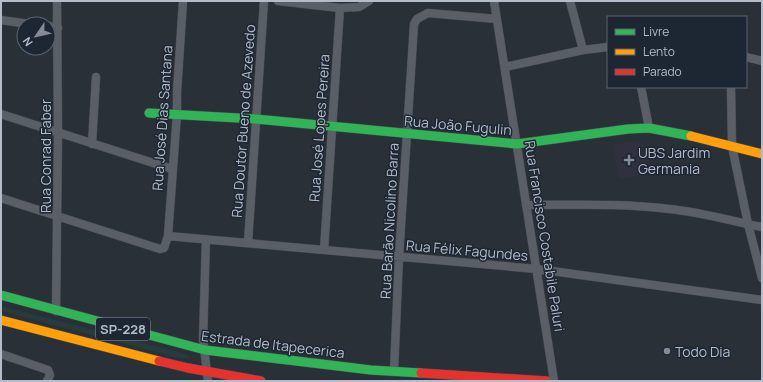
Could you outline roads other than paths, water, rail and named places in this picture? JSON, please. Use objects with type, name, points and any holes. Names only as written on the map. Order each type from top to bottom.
[{"type":"main road","name":"Rua João Fugulin","points":[[149,113],[256,119],[517,144],[628,129],[649,128],[762,154]]},
{"type":"main road","name":"Estrada de Itapecerica","points":[[1,295],[204,350],[371,370],[547,381]]},
{"type":"main road","name":"SP-228","points":[[1,320],[207,377],[261,381]]},
{"type":"street","name":"Rua Conrad Faber","points":[[56,311],[58,216],[57,1]]},
{"type":"street","name":"Rua José Dias Santana","points":[[168,236],[177,114],[183,1]]},
{"type":"street","name":"Rua Doutor Bueno de Azevedo","points":[[248,243],[264,1]]},
{"type":"street","points":[[278,1],[340,8],[360,7],[369,1]]},
{"type":"street","name":"Rua Francisco Costabile Paluri","points":[[494,1],[554,381]]},
{"type":"street","points":[[570,1],[583,50]]},
{"type":"street","name":"Rua José Lopes Pereira","points":[[324,250],[340,8]]},
{"type":"street","name":"Rua Barão Nicolino Barra","points":[[394,371],[399,257],[414,24],[417,19],[428,12],[497,20]]},
{"type":"street","points":[[1,20],[16,22]]},
{"type":"street","points":[[505,67],[583,50],[607,47]]},
{"type":"street","points":[[747,57],[762,61]]},
{"type":"street","points":[[92,144],[96,77]]},
{"type":"street","points":[[641,88],[649,128]]},
{"type":"street","points":[[731,88],[732,146],[748,224],[762,278]]},
{"type":"street","points":[[1,114],[172,169]]},
{"type":"street","points":[[1,198],[160,249],[163,249],[166,246],[168,236]]},
{"type":"street","points":[[526,205],[599,204],[647,206],[671,209],[762,227]]},
{"type":"street","name":"Rua Félix Fagundes","points":[[168,236],[537,269],[762,300]]},
{"type":"street","points":[[206,240],[203,339],[207,377]]},
{"type":"street","points":[[1,354],[48,370],[50,375],[47,381]]},
{"type":"place","name":"UBS Jardim Germania","points":[[629,160]]},
{"type":"place","name":"Todo Dia","points":[[667,351]]}]
